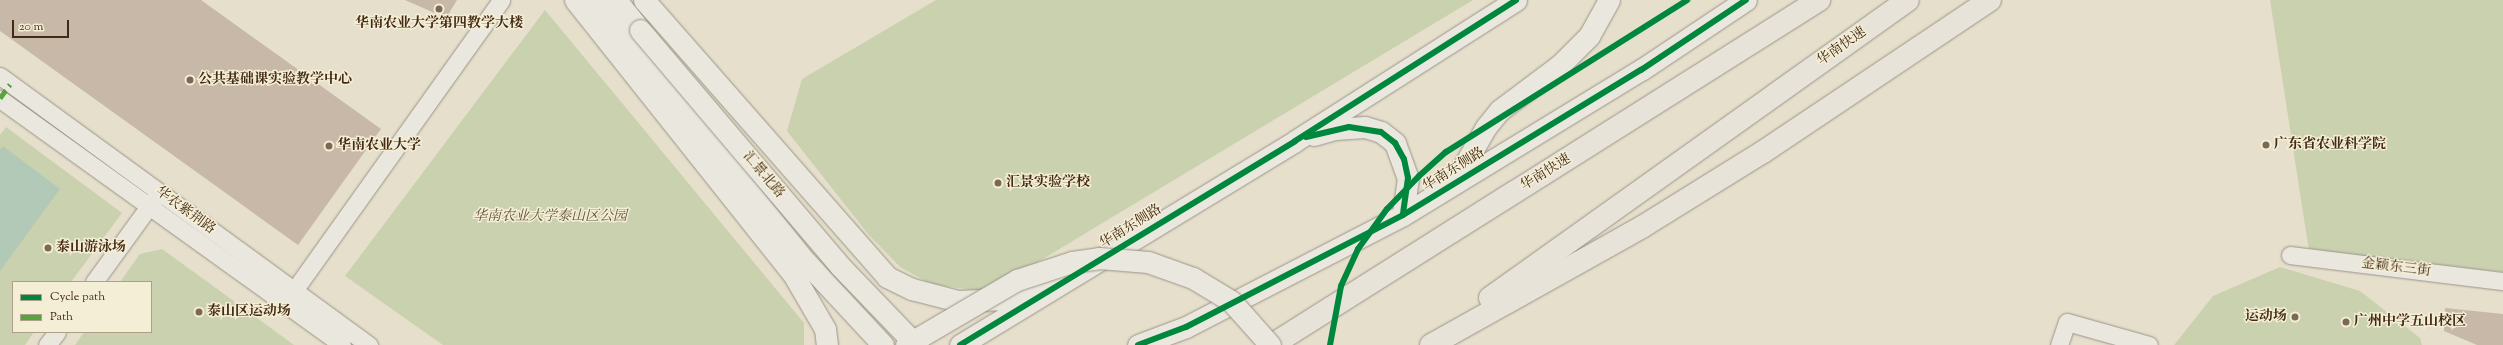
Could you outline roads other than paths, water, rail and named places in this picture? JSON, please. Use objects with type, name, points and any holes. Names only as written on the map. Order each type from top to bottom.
[{"type":"highway","name":"华南快速","points":[[1271,345],[1819,0]]},
{"type":"highway","name":"华南快速","points":[[1424,345],[1908,0]]},
{"type":"highway","points":[[1431,345],[1642,227],[1763,152],[1990,0]]},
{"type":"street","points":[[284,304],[501,0]]},
{"type":"street","points":[[574,0],[793,274],[825,329],[827,345]]},
{"type":"street","name":"汇景北路","points":[[595,0],[634,35],[840,266],[916,345]]},
{"type":"street","name":"汇景北路","points":[[616,0],[634,35],[806,262],[883,345]]},
{"type":"street","points":[[644,0],[887,277],[936,297],[978,301],[1005,299],[1083,271]]},
{"type":"street","name":"华南东侧路","points":[[960,345],[1295,141],[1516,0]]},
{"type":"street","points":[[1454,183],[1486,127],[1500,110],[1560,65],[1589,36],[1609,0]]},
{"type":"street","name":"华南东侧路","points":[[1138,345],[1186,327],[1403,215],[1746,0]]},
{"type":"street","points":[[0,98],[5,80]]},
{"type":"street","name":"华农紫荆路","points":[[5,80],[369,345]]},
{"type":"street","name":"华农紫荆路","points":[[0,98],[342,345]]},
{"type":"street","points":[[1295,141],[1348,127],[1381,132],[1395,143],[1404,160],[1408,178],[1403,215]]},
{"type":"street","points":[[95,281],[160,192]]},
{"type":"street","name":"金颖东三街","points":[[2290,255],[2503,281]]},
{"type":"street","points":[[906,345],[1017,280],[1072,262],[1099,258],[1148,262],[1193,278],[1231,301],[1271,345]]},
{"type":"street","points":[[2060,345],[2067,322],[2097,338],[2149,345]]},
{"type":"street","points":[[47,345],[56,333]]},
{"type":"place","name":"华南农业大学第四教学大楼","points":[[439,9]]},
{"type":"place","name":"公共基础课实验教学中心","points":[[190,80]]},
{"type":"place","name":"广东省农业科学院","points":[[2266,145]]},
{"type":"place","name":"华南农业大学","points":[[329,146]]},
{"type":"place","name":"汇景实验学校","points":[[998,183]]},
{"type":"place","name":"泰山游泳场","points":[[48,248]]},
{"type":"place","name":"泰山区运动场","points":[[199,312]]},
{"type":"place","name":"运动场","points":[[2295,317]]},
{"type":"place","name":"广州中学五山校区","points":[[2346,322]]},
{"type":"park label","name":"华南农业大学泰山区公园","points":[[550,217]]}]
